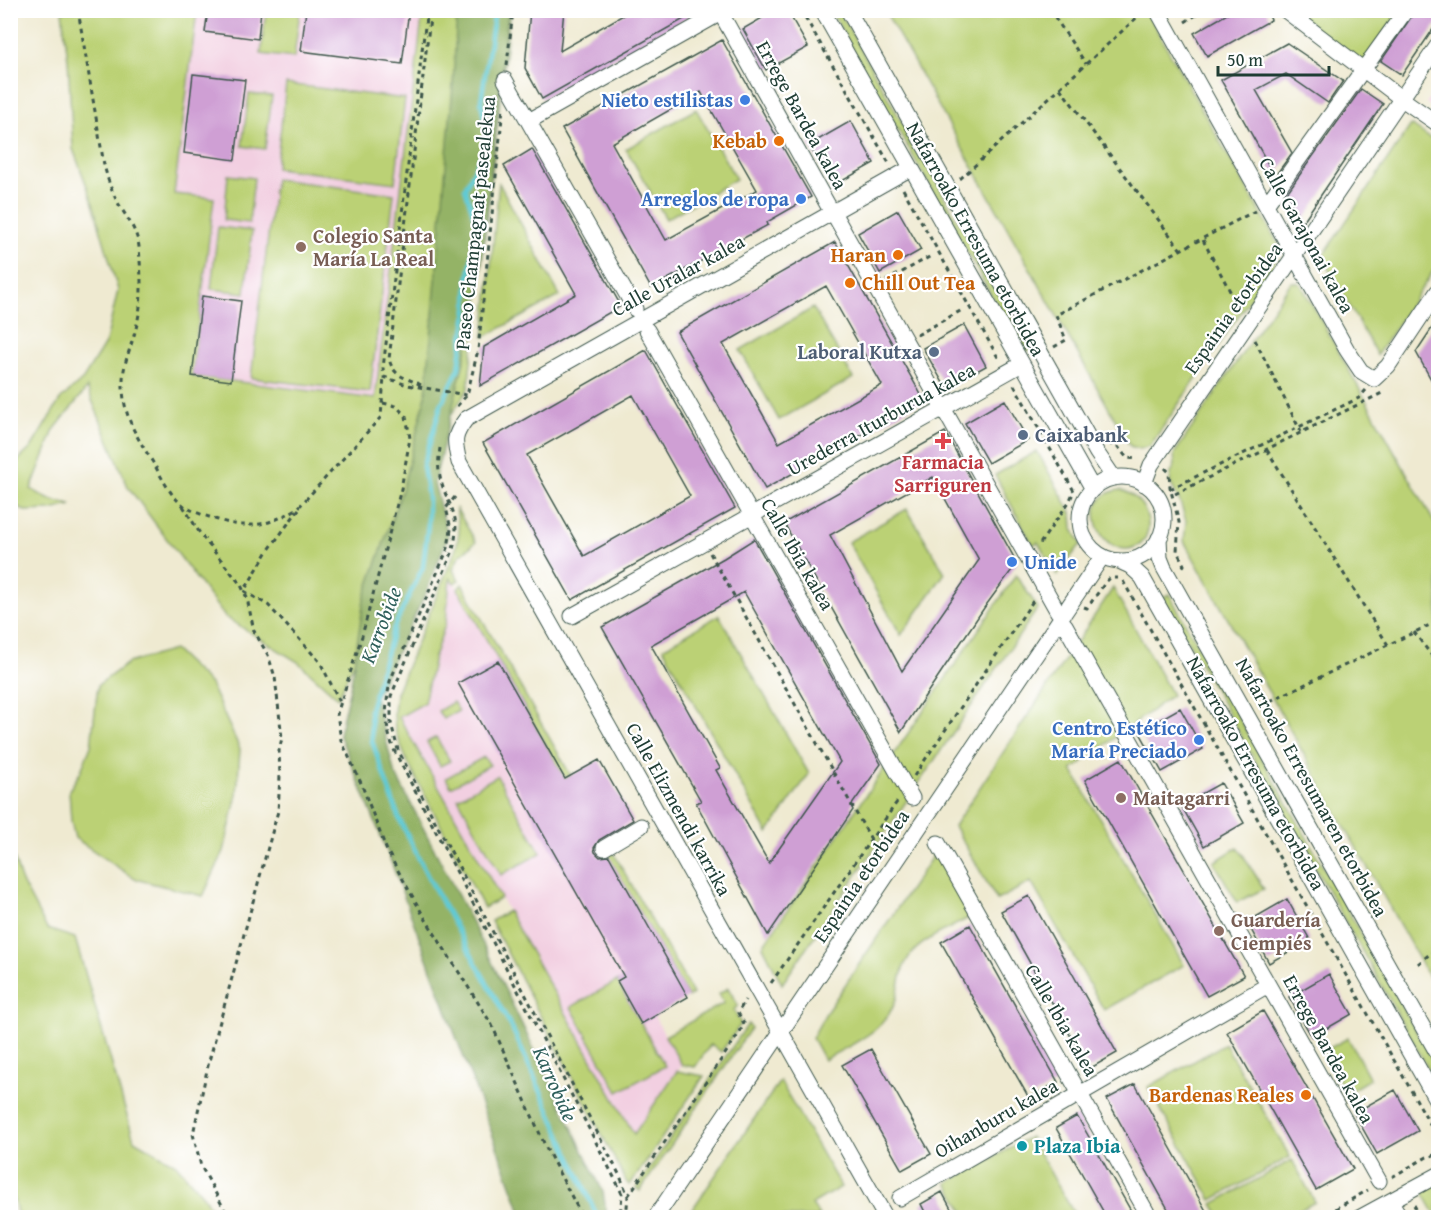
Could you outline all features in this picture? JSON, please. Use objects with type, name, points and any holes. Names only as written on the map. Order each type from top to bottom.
[{"type":"street","name":"Nafarroako Erresuma etorbidea","points":[[822,10],[1093,489]]},
{"type":"street","name":"Nafarroako Erresuma etorbidea","points":[[848,10],[1097,453],[1114,478]]},
{"type":"street","name":"Calle Garajonai kalea","points":[[1157,10],[1263,207],[1295,256],[1361,371],[1374,379],[1388,366],[1438,291]]},
{"type":"street","points":[[1285,10],[1438,124]]},
{"type":"street","points":[[1263,207],[1406,10]]},
{"type":"street","points":[[529,121],[722,12]]},
{"type":"street","name":"Errege Bardea kalea","points":[[722,12],[1385,1196]]},
{"type":"street","name":"Espainia etorbidea","points":[[1144,484],[1151,465],[1438,45]]},
{"type":"street","points":[[506,80],[635,309]]},
{"type":"street","name":"Calle Uralar kalea","points":[[460,416],[911,168]]},
{"type":"street","name":"Calle Ibia kalea","points":[[647,330],[909,793]]},
{"type":"street","name":"Urederra Iturburua kalea","points":[[572,616],[1022,364]]},
{"type":"street","name":"Calle Elizmendi karrika","points":[[460,416],[454,443],[459,462],[886,1218]]},
{"type":"street","points":[[1119,561],[1130,561],[1147,554],[1159,538],[1164,520],[1162,506],[1155,494],[1135,479],[1114,478],[1093,489],[1085,499],[1080,512],[1080,525],[1084,538],[1091,549],[1102,557],[1130,566],[1142,577],[1438,1103]]},
{"type":"street","name":"Nafarroako Erresumaren etorbidea","points":[[1159,538],[1160,558],[1164,568],[1438,1054]]},
{"type":"street","name":"Espainia etorbidea","points":[[655,1218],[1102,557]]},
{"type":"street","name":"Calle Elizmendi karrika","points":[[604,848],[641,826]]},
{"type":"street","name":"Calle Ibia kalea","points":[[938,843],[1150,1218]]},
{"type":"street","name":"Oihanburu kalea","points":[[900,1198],[1268,985]]},
{"type":"street","points":[[1359,1218],[1438,1175]]},
{"type":"path","points":[[78,10],[107,176],[116,200],[137,235],[139,246],[142,287],[140,306],[123,380],[124,401],[132,430],[171,492],[244,591],[254,631],[268,655],[275,677],[282,738],[279,751],[278,811],[212,1050],[193,1134],[201,1166],[230,1218]]},
{"type":"path","points":[[244,591],[268,551],[301,505],[381,417],[383,368],[429,10]]},
{"type":"path","points":[[425,387],[402,379],[392,369],[389,359],[429,10]]},
{"type":"path","name":"Paseo Champagnat pasealekua","points":[[467,396],[478,350],[513,10]]},
{"type":"path","name":"Nafarroako Erresuma etorbidea","points":[[801,10],[892,170]]},
{"type":"path","points":[[1050,10],[1086,64]]},
{"type":"path","points":[[948,189],[1144,10]]},
{"type":"path","points":[[1185,22],[1204,10]]},
{"type":"path","points":[[1060,88],[1181,250]]},
{"type":"path","name":"Nafarroako Erresuma etorbidea","points":[[900,183],[1074,491],[1041,542],[1040,548],[1044,555]]},
{"type":"path","points":[[1042,354],[1066,340],[1056,315],[1263,207]]},
{"type":"path","points":[[1203,240],[1301,432]]},
{"type":"path","points":[[875,287],[931,256]]},
{"type":"path","points":[[905,342],[962,310]]},
{"type":"path","points":[[384,377],[407,385],[467,396],[460,416]]},
{"type":"path","points":[[1170,489],[1359,398],[1366,388]]},
{"type":"path","points":[[1175,494],[1382,393]]},
{"type":"path","points":[[382,403],[396,406],[406,416],[410,438],[406,463],[362,636],[337,714],[340,740],[361,783],[387,850],[423,915],[492,1025],[547,1150],[583,1218]]},
{"type":"path","points":[[441,442],[439,471],[457,524],[456,538],[452,553],[395,684],[390,709],[393,733],[398,750],[620,1176],[628,1196],[626,1218]]},
{"type":"path","points":[[1112,445],[1116,444],[1129,459],[1142,457]]},
{"type":"path","points":[[1267,450],[1388,645]]},
{"type":"path","points":[[1161,465],[1169,472],[1170,489],[1179,522],[1177,551],[1184,565],[1178,571]]},
{"type":"path","points":[[456,497],[446,508],[451,529],[448,548],[390,681],[386,703],[386,724],[394,752],[620,1187],[622,1194],[620,1218]]},
{"type":"path","points":[[182,505],[229,525],[248,526],[266,524],[280,519],[301,505]]},
{"type":"path","points":[[704,543],[877,850]]},
{"type":"path","name":"Nafarroako Erresuma etorbidea","points":[[1079,604],[1087,608],[1110,578],[1119,578],[1125,584],[1438,1136]]},
{"type":"path","name":"Espainia etorbidea","points":[[628,1196],[740,1032],[744,1023],[738,1013],[747,998],[770,984],[777,976],[871,841],[909,793],[1043,585]]},
{"type":"path","points":[[244,591],[268,605],[320,662],[340,703]]},
{"type":"path","points":[[1270,701],[1438,621]]},
{"type":"path","points":[[1414,632],[1438,664]]},
{"type":"path","points":[[1418,964],[1438,947]]},
{"type":"path","points":[[1397,1175],[1427,1157],[1438,1154]]},
{"type":"path","points":[[1320,1218],[1385,1196]]},
{"type":"path","points":[[1410,1197],[1421,1218]]},
{"type":"shaded area","name":"Colegio Santa María La Real","points":[[197,11],[423,11],[376,399],[192,376],[214,198],[174,194]]},
{"type":"shaded area","points":[[1438,86],[1438,111],[1426,103]]},
{"type":"shaded area","points":[[451,577],[565,779],[599,760],[634,823],[601,842],[688,997],[654,1016],[682,1065],[634,1135],[399,717],[424,703],[434,657],[446,622]]},
{"type":"green space","points":[[62,11],[197,11],[174,194],[214,198],[192,376],[375,399],[423,11],[510,11],[468,389],[449,418],[401,556],[338,698],[298,662],[225,617],[128,487],[87,388],[54,430],[31,489],[48,499],[71,505],[51,510],[25,511],[11,503],[11,467],[31,448],[60,400],[83,379],[106,342],[118,290],[92,200],[73,149],[68,60]]},
{"type":"green space","points":[[266,11],[300,11],[294,58],[261,54]]},
{"type":"green space","points":[[457,11],[508,11],[476,312],[434,483],[448,536],[426,593],[375,697],[394,771],[487,952],[603,1192],[607,1217],[523,1217],[387,851],[339,734],[351,683],[364,599],[402,490],[426,395],[453,85]]},
{"type":"green space","points":[[831,11],[839,11],[1031,350],[1024,353]]},
{"type":"green space","points":[[885,11],[1146,11],[1280,247],[1274,264],[1150,446],[1140,449],[1130,446]]},
{"type":"green space","points":[[1289,11],[1406,11],[1364,70]]},
{"type":"green space","points":[[286,84],[405,99],[395,183],[276,168]]},
{"type":"green space","points":[[249,94],[272,96],[265,149],[242,146]]},
{"type":"green space","points":[[696,109],[736,179],[666,219],[626,149]]},
{"type":"green space","points":[[1411,125],[1438,144],[1438,264],[1377,355],[1322,257]]},
{"type":"green space","points":[[228,175],[254,178],[249,223],[224,220]]},
{"type":"green space","points":[[275,179],[394,194],[370,392],[251,378]]},
{"type":"green space","points":[[499,183],[560,296],[484,337]]},
{"type":"green space","points":[[218,227],[252,231],[245,293],[211,289]]},
{"type":"green space","points":[[1291,282],[1300,283],[1438,529],[1438,993],[1184,541],[1186,521],[1170,482],[1175,465],[1174,454]]},
{"type":"green space","points":[[813,308],[853,378],[779,420],[740,350]]},
{"type":"green space","points":[[1037,451],[1072,514],[1073,529],[1081,544],[1057,575],[1038,542],[1033,545],[995,475]]},
{"type":"green space","points":[[1121,490],[1142,505],[1148,520],[1146,536],[1141,544],[1127,549],[1115,546],[1105,539],[1098,528],[1095,516],[1098,504],[1106,495]]},
{"type":"green space","points":[[456,508],[476,542],[459,556],[453,570],[459,580],[454,583],[450,578],[446,622],[434,657],[424,703],[399,717],[501,898],[484,908],[407,761],[395,730],[396,693],[456,549],[459,532]]},
{"type":"green space","points":[[907,509],[945,573],[901,635],[848,542]]},
{"type":"green space","points":[[1016,575],[1038,608],[782,984],[763,946]]},
{"type":"green space","points":[[462,584],[571,776],[565,779],[458,589]]},
{"type":"green space","points":[[1113,588],[1172,695],[1072,770],[1184,965],[1104,1010],[1031,882],[997,900],[954,826]]},
{"type":"green space","points":[[1169,594],[1438,1070],[1438,1086],[1163,597]]},
{"type":"green space","points":[[719,615],[809,774],[768,833],[663,648]]},
{"type":"green space","points":[[174,650],[210,684],[240,749],[237,794],[224,851],[203,896],[135,879],[75,838],[71,821],[69,790],[80,773],[91,746],[98,685],[128,663]]},
{"type":"green space","points":[[453,702],[459,711],[443,719],[438,711]]},
{"type":"green space","points":[[436,737],[450,761],[440,766],[427,742]]},
{"type":"green space","points":[[484,757],[490,765],[451,787],[446,778]]},
{"type":"green space","points":[[497,776],[541,853],[501,875],[458,798]]},
{"type":"green space","points":[[1238,847],[1264,889],[1237,902],[1214,862]]},
{"type":"green space","points":[[11,849],[21,880],[47,929],[75,938],[134,1140],[176,1164],[204,1197],[216,1217],[18,1217],[10,1182]]},
{"type":"green space","points":[[936,851],[972,916],[919,946],[906,963],[901,974],[896,999],[884,1020],[866,1036],[824,1060],[812,1038],[826,1013]]},
{"type":"green space","points":[[613,852],[693,994],[688,997],[608,855]]},
{"type":"green space","points":[[508,911],[634,1134],[677,1071],[704,1076],[630,1185],[491,921]]},
{"type":"green space","points":[[617,981],[665,1066],[618,1092],[571,1007]]},
{"type":"green space","points":[[728,988],[738,1005],[734,1010],[741,1024],[721,1052],[711,1044],[695,1067],[682,1065],[665,1036],[724,1003],[719,994]]},
{"type":"green space","points":[[748,1024],[751,1028],[640,1191],[636,1188]]},
{"type":"green space","points":[[1348,1038],[1370,1079],[1346,1093],[1324,1051]]},
{"type":"green space","points":[[1225,1044],[1290,1157],[1212,1200],[1148,1087]]},
{"type":"green space","points":[[780,1081],[841,1187],[812,1204],[820,1217],[687,1217]]},
{"type":"green space","name":"Plaza Ibia","points":[[1030,1137],[1076,1217],[967,1217],[947,1183]]},
{"type":"green space","points":[[1292,1160],[1315,1202],[1287,1217],[1221,1217],[1213,1204]]},
{"type":"green space","points":[[1438,1181],[1438,1217],[1437,1217],[1422,1191]]},
{"type":"building","points":[[208,10],[261,10],[258,39],[205,32]]},
{"type":"building","points":[[306,10],[409,10],[402,64],[301,51]]},
{"type":"building","points":[[530,10],[564,10],[560,51],[632,10],[700,10],[542,99],[525,68]]},
{"type":"building","points":[[776,10],[787,10],[808,47],[766,70],[743,29]]},
{"type":"building","points":[[1234,10],[1266,10],[1271,20],[1207,56],[1194,33]]},
{"type":"building","points":[[1416,10],[1438,10],[1438,22],[1402,75],[1381,61]]},
{"type":"building","points":[[722,40],[811,197],[767,222],[768,225],[651,288],[562,129]],"holes":[[[701,92],[757,190],[666,240],[612,143]]]},
{"type":"building","points":[[1287,43],[1343,81],[1328,103],[1286,74],[1256,90],[1292,153],[1275,176],[1221,80]]},
{"type":"building","points":[[193,74],[245,80],[235,160],[184,153]]},
{"type":"building","points":[[1361,89],[1383,104],[1302,223],[1286,194]]},
{"type":"building","points":[[851,121],[874,163],[833,186],[809,145]]},
{"type":"building","points":[[532,149],[621,306],[480,386],[484,347],[576,294],[504,166]]},
{"type":"building","points":[[898,210],[921,250],[880,273],[858,233]]},
{"type":"building","points":[[835,242],[924,400],[765,489],[677,332]],"holes":[[[826,286],[882,385],[779,443],[723,344]]]},
{"type":"building","points":[[202,296],[241,301],[231,381],[192,376]]},
{"type":"building","points":[[1438,319],[1438,392],[1416,352]]},
{"type":"building","points":[[964,325],[986,366],[946,388],[923,348]]},
{"type":"building","points":[[646,350],[735,508],[572,600],[483,443]],"holes":[[[633,395],[690,496],[584,556],[527,455]]]},
{"type":"building","points":[[1005,400],[1028,440],[988,463],[965,423]]},
{"type":"building","points":[[945,432],[1017,563],[901,732],[784,523]],"holes":[[[933,477],[979,560],[902,671],[830,535]]]},
{"type":"building","points":[[754,539],[881,764],[851,806],[853,810],[768,935],[696,803],[701,801],[602,627]],"holes":[[[744,592],[840,762],[769,863],[716,770],[720,768],[651,645]]]},
{"type":"building","points":[[498,661],[565,779],[599,760],[633,820],[599,840],[594,848],[595,852],[600,857],[609,856],[688,997],[641,1024],[617,981],[624,977],[458,683]]},
{"type":"building","points":[[1180,708],[1203,749],[1162,772],[1139,731]]},
{"type":"building","points":[[1121,759],[1244,976],[1207,996],[1085,780]]},
{"type":"building","points":[[1221,783],[1244,823],[1204,846],[1181,805]]},
{"type":"building","points":[[1029,896],[1117,1053],[1089,1069],[1001,911]]},
{"type":"building","points":[[1287,899],[1310,940],[1269,963],[1247,922]]},
{"type":"building","points":[[970,925],[1058,1082],[1029,1098],[941,942]]},
{"type":"building","points":[[1329,974],[1352,1014],[1312,1037],[1289,997]]},
{"type":"building","points":[[1263,1011],[1353,1169],[1316,1190],[1227,1032]]},
{"type":"building","points":[[871,1049],[931,1154],[902,1170],[842,1065]]},
{"type":"building","points":[[1135,1084],[1210,1218],[1173,1218],[1107,1099]]},
{"type":"building","points":[[1395,1090],[1418,1131],[1377,1154],[1354,1113]]},
{"type":"building","points":[[1077,1116],[1135,1218],[1107,1218],[1056,1128]]},
{"type":"building","points":[[942,1192],[956,1218],[928,1218],[921,1204]]},
{"type":"waterway","name":"Karrobide","points":[[495,10],[481,101],[488,142],[465,188],[477,226],[468,281],[467,310],[459,368],[441,405],[423,466],[428,497],[428,524],[423,567],[394,627],[381,671],[370,710],[372,741],[399,818],[427,875],[512,1028],[598,1218]]},
{"type":"place","name":"Nieto estilistas","points":[[745,100]]},
{"type":"place","name":"Kebab","points":[[779,141]]},
{"type":"place","name":"Arreglos de ropa","points":[[801,199]]},
{"type":"place","name":"Colegio Santa María La Real","points":[[301,247]]},
{"type":"place","name":"Haran","points":[[898,255]]},
{"type":"place","name":"Chill Out Tea","points":[[850,283]]},
{"type":"place","name":"Laboral Kutxa","points":[[934,352]]},
{"type":"place","name":"Caixabank","points":[[1023,435]]},
{"type":"place","name":"Farmacia Sarriguren","points":[[943,441]]},
{"type":"place","name":"Unide","points":[[1012,562]]},
{"type":"place","name":"Centro Estético María Preciado","points":[[1199,740]]},
{"type":"place","name":"Maitagarri","points":[[1121,798]]},
{"type":"place","name":"Guardería Ciempiés","points":[[1219,931]]},
{"type":"place","name":"Bardenas Reales","points":[[1306,1095]]},
{"type":"place","name":"Plaza Ibia","points":[[1022,1146]]}]
